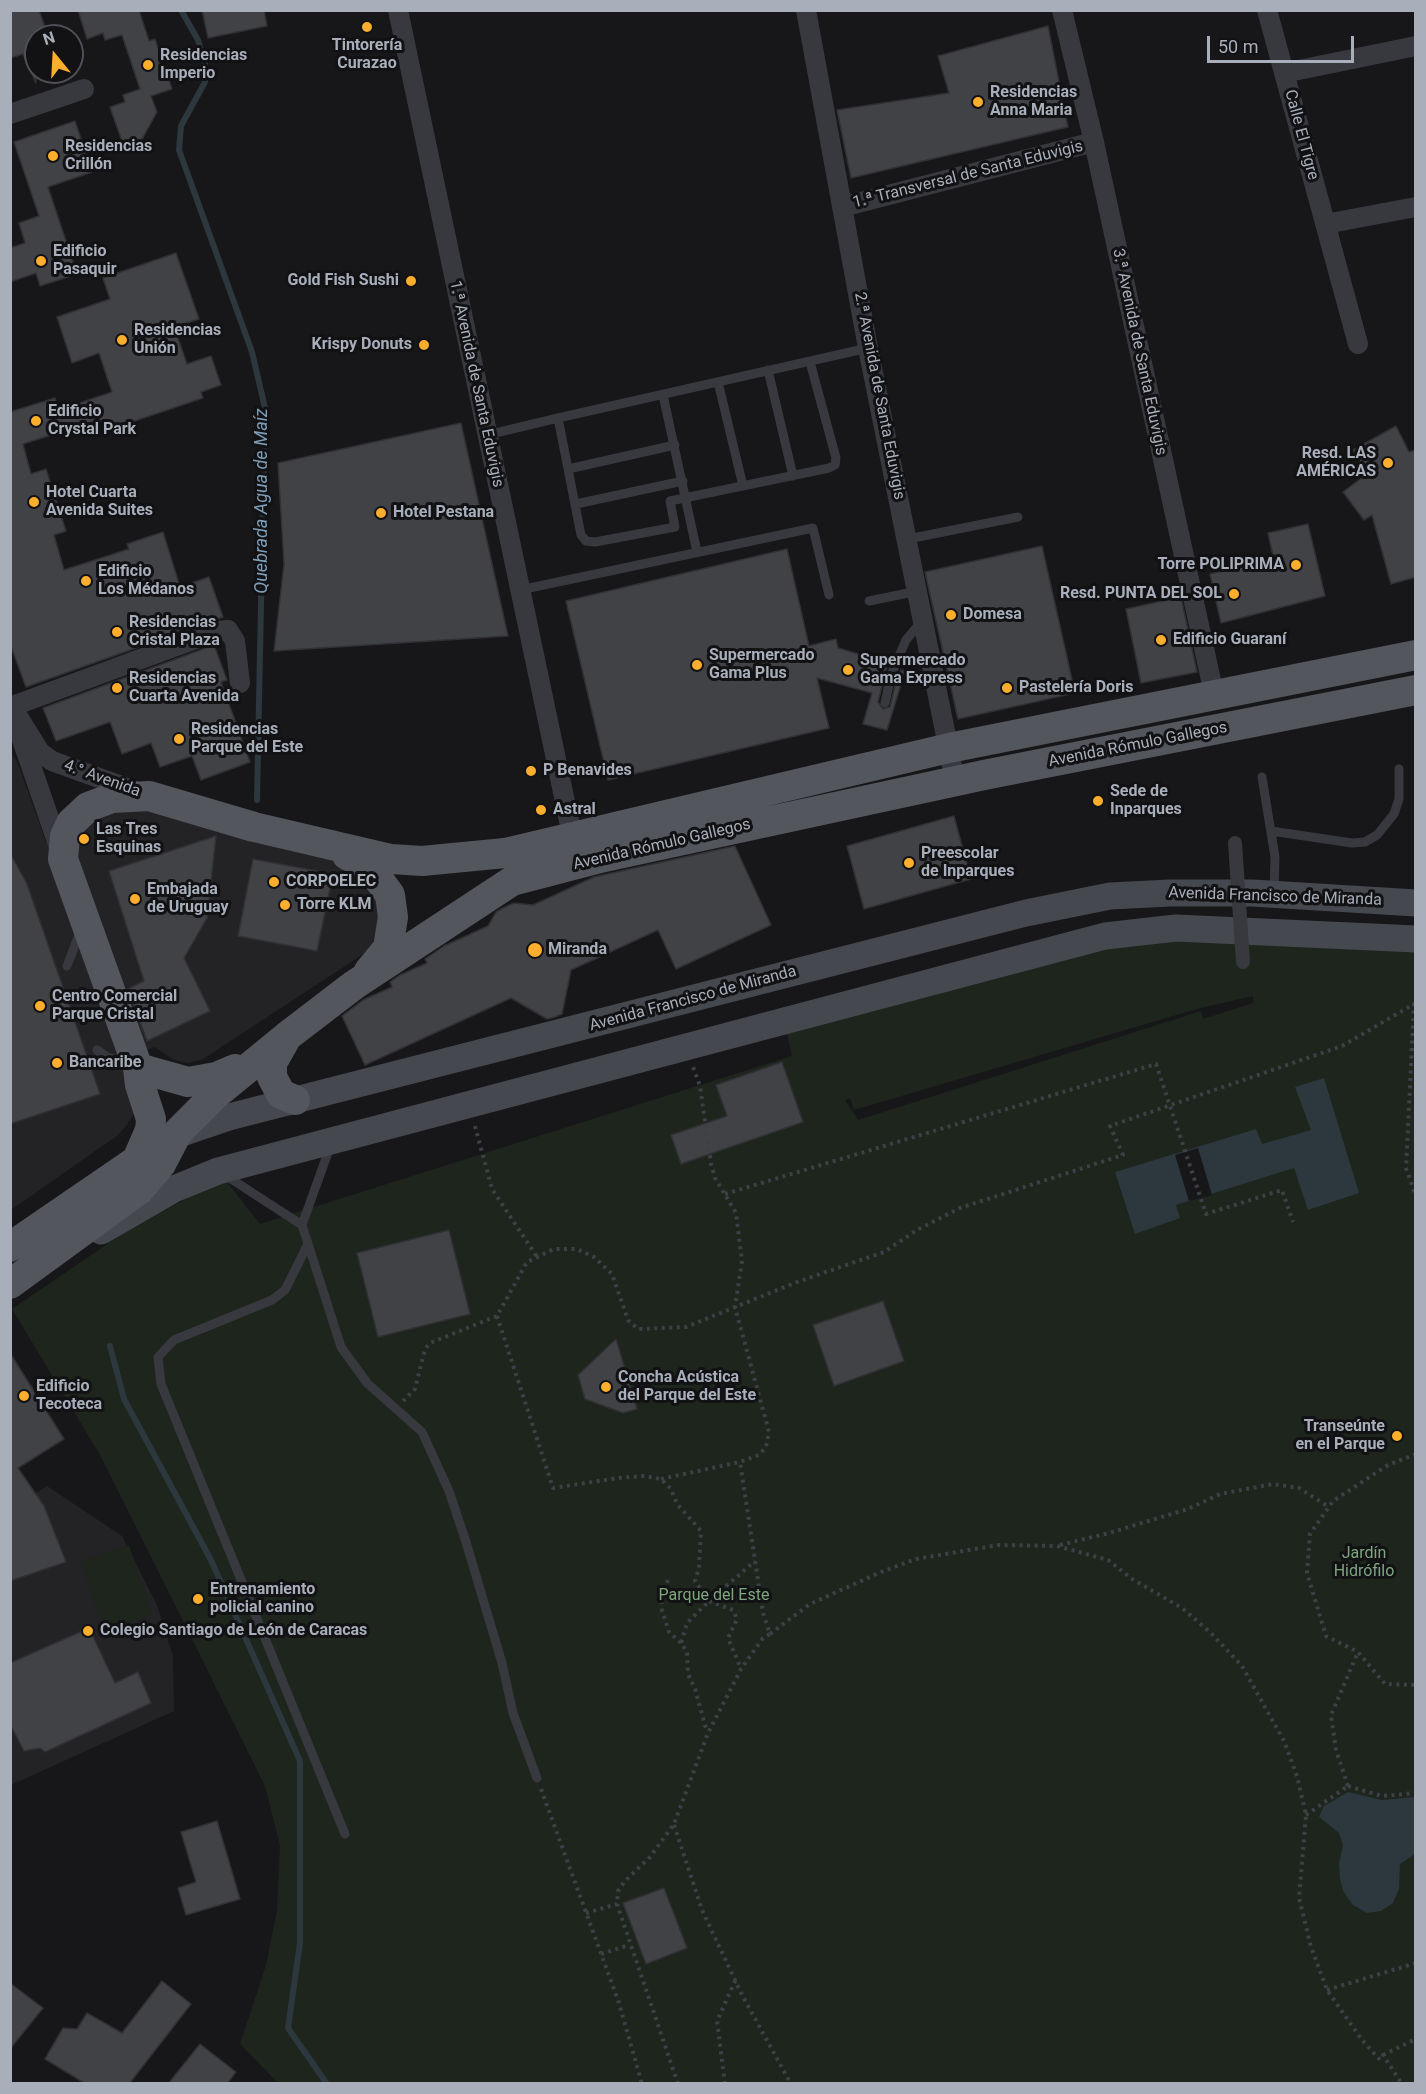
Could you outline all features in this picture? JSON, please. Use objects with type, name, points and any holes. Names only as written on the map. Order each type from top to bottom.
[{"type":"main road","name":"Avenida Rómulo Gallegos","points":[[38,1265],[139,1190],[161,1164],[177,1133],[215,1095],[354,985],[512,881],[575,850],[949,748],[1416,655]]},
{"type":"main road","name":"Avenida Rómulo Gallegos","points":[[63,859],[65,836],[71,823],[87,807],[112,798],[149,796],[312,842],[391,859],[422,861],[505,853],[575,850],[955,781],[1416,690]]},
{"type":"main road","points":[[312,842],[356,858],[369,866],[390,895],[393,917],[388,948],[382,958],[354,985]]},
{"type":"main road","points":[[63,859],[138,1068],[140,1085],[151,1119],[148,1139],[137,1160]]},
{"type":"main road","name":"Avenida Francisco de Miranda","points":[[10,1247],[177,1133],[295,1100],[1026,913],[1110,896],[1170,892],[1274,894],[1416,903]]},
{"type":"main road","name":"Avenida Francisco de Miranda","points":[[10,1284],[38,1265],[174,1190],[218,1171],[1105,936],[1176,928],[1416,939]]},
{"type":"main road","points":[[138,1068],[176,1080],[207,1080],[241,1066],[286,1038]]},
{"type":"main road","points":[[286,1038],[273,1063],[272,1077],[281,1094],[295,1100]]},
{"type":"street","name":"1.ª Avenida de Santa Eduvigis","points":[[399,10],[486,436],[575,850]]},
{"type":"street","name":"2.ª Avenida de Santa Eduvigis","points":[[806,10],[868,348],[955,781]]},
{"type":"street","name":"3.ª Avenida de Santa Eduvigis","points":[[1062,10],[1094,142],[1214,694]]},
{"type":"street","name":"Calle El Tigre","points":[[1267,10],[1358,344]]},
{"type":"street","points":[[1284,73],[1416,46]]},
{"type":"street","points":[[10,114],[84,89]]},
{"type":"street","name":"1.ª Transversal de Santa Eduvigis","points":[[842,207],[1094,142]]},
{"type":"street","points":[[1324,224],[1416,207]]},
{"type":"street","points":[[63,859],[11,706],[217,631],[228,630],[235,641],[240,683]]},
{"type":"street","name":"4.° Avenida","points":[[11,706],[40,752],[52,761],[149,796]]},
{"type":"street","points":[[1235,843],[1243,962]]},
{"type":"lane","points":[[486,436],[868,348]]},
{"type":"lane","points":[[558,418],[581,535],[586,541],[595,543],[675,527],[670,501],[794,476],[835,465],[836,458],[810,363]]},
{"type":"lane","points":[[768,370],[794,476]]},
{"type":"lane","points":[[718,382],[743,486]]},
{"type":"lane","points":[[663,395],[697,552]]},
{"type":"lane","points":[[568,469],[675,445]]},
{"type":"lane","points":[[576,504],[683,481]]},
{"type":"lane","points":[[908,539],[1018,517]]},
{"type":"lane","points":[[520,590],[813,528],[829,595]]},
{"type":"lane","points":[[869,602],[918,591]]},
{"type":"lane","points":[[885,703],[891,675],[906,640],[924,619]]},
{"type":"lane","points":[[1271,831],[1352,843],[1365,842],[1377,835],[1394,814],[1399,799],[1399,769]]},
{"type":"lane","points":[[1262,777],[1275,857],[1274,894]]},
{"type":"lane","points":[[68,966],[84,920]]},
{"type":"lane","points":[[97,1050],[106,1058],[138,1068]]},
{"type":"lane","points":[[333,1139],[302,1225],[308,1244],[341,1347],[367,1383],[422,1431],[449,1491],[483,1598],[513,1713],[537,1778]]},
{"type":"lane","points":[[218,1171],[302,1225]]},
{"type":"lane","points":[[308,1244],[285,1290],[272,1300],[174,1340],[158,1357],[161,1384],[345,1834]]},
{"type":"path","points":[[397,1407],[416,1389],[425,1349],[430,1342],[497,1316],[527,1262],[554,1249],[578,1249],[594,1257],[612,1274],[628,1320],[638,1329],[686,1327],[884,1252],[917,1230],[960,1208],[1123,1155],[1110,1126],[1342,1046],[1415,1003]]},
{"type":"path","points":[[1415,1003],[1407,1168],[1416,1197]]},
{"type":"path","points":[[497,1316],[553,1488],[618,1478],[645,1476],[661,1479],[740,1462],[759,1455],[766,1447],[769,1432],[735,1307],[742,1261],[736,1213],[711,1164],[700,1086],[686,1046]]},
{"type":"path","points":[[725,1194],[1156,1064],[1206,1214],[1282,1190],[1293,1222]]},
{"type":"path","points":[[468,1103],[492,1189],[537,1257]]},
{"type":"path","points":[[1416,1454],[1388,1465],[1359,1483],[1329,1507],[1310,1534],[1306,1573],[1326,1636],[1358,1652],[1385,1684],[1416,1685]]},
{"type":"path","points":[[740,1462],[763,1613],[770,1634]]},
{"type":"path","points":[[661,1479],[671,1489],[677,1504],[701,1531],[699,1568],[695,1581],[709,1601],[734,1610],[737,1619],[728,1638],[741,1669]]},
{"type":"path","points":[[1058,1546],[1188,1509],[1220,1494],[1273,1484],[1299,1488],[1329,1507]]},
{"type":"path","points":[[678,2084],[629,1946],[617,1904],[618,1891],[650,1857],[674,1824],[708,1733],[741,1669],[763,1638],[810,1604],[916,1559],[998,1545],[1058,1546],[1108,1560],[1132,1579],[1182,1608],[1234,1658],[1262,1698],[1284,1741],[1297,1776],[1306,1815],[1299,1898],[1311,1947],[1327,1990],[1362,2040],[1380,2060],[1383,2055],[1416,2039]]},
{"type":"path","points":[[681,1643],[687,1623],[697,1610],[755,1561]]},
{"type":"path","points":[[668,1580],[661,1598],[662,1610],[669,1632],[687,1652],[688,1674],[695,1689],[708,1733]]},
{"type":"path","points":[[1348,1786],[1336,1750],[1331,1715],[1358,1652]]},
{"type":"path","points":[[537,1778],[619,2003],[642,2084]]},
{"type":"path","points":[[1306,1815],[1348,1786]]},
{"type":"path","points":[[1348,1786],[1382,1796],[1416,1793]]},
{"type":"path","points":[[674,1824],[702,1910],[790,2084]]},
{"type":"path","points":[[586,1913],[617,1904]]},
{"type":"path","points":[[601,1954],[629,1946]]},
{"type":"path","points":[[1327,1990],[1416,1963]]},
{"type":"path","points":[[725,2084],[717,2021],[736,1979]]},
{"type":"path","points":[[1383,2055],[1402,2084]]},
{"type":"shaded area","points":[[10,752],[17,761],[46,842],[77,831],[115,802],[358,862],[383,905],[375,941],[365,953],[203,1059],[188,1063],[174,1060],[155,1047],[120,1059],[134,1113],[127,1125],[118,1135],[11,1210]]},
{"type":"shaded area","points":[[1324,1078],[1359,1193],[1308,1210],[1294,1168],[1176,1205],[1180,1218],[1135,1234],[1115,1172],[1256,1129],[1262,1144],[1311,1130],[1295,1087]]},
{"type":"shaded area","name":"Colegio Santiago de León de Caracas","points":[[47,1486],[122,1536],[157,1605],[173,1656],[174,1711],[11,1785],[11,1509]]},
{"type":"shaded area","points":[[1348,1792],[1382,1800],[1415,1797],[1415,1854],[1400,1864],[1399,1889],[1393,1903],[1381,1911],[1367,1913],[1353,1905],[1343,1891],[1339,1864],[1343,1845],[1339,1833],[1319,1817],[1324,1806]]},
{"type":"green space","name":"Parque del Este","points":[[1186,935],[1415,949],[1415,2083],[278,2083],[240,2044],[266,1965],[277,1910],[280,1846],[265,1786],[100,1455],[12,1309],[122,1234],[224,1178],[260,1224],[792,1056],[786,1030],[1107,941]],"holes":[[[1253,996],[1253,1003],[1203,1019],[1201,1011],[858,1120],[845,1100],[850,1098],[854,1110],[1197,1009]]]},
{"type":"green space","points":[[129,1545],[152,1615],[104,1631],[81,1561]]},
{"type":"pier","points":[[1198,1148],[1212,1195],[1189,1201],[1175,1155]]},
{"type":"building","points":[[10,10],[39,10],[44,24],[24,24],[24,56],[23,54],[10,58]]},
{"type":"building","name":"Residencias Imperio","points":[[78,10],[139,10],[149,41],[155,39],[172,89],[151,96],[157,112],[141,141],[124,147],[110,107],[125,102],[123,95],[140,89],[122,35],[105,40],[103,33],[87,39]]},
{"type":"building","points":[[202,10],[264,10],[267,26],[208,38]]},
{"type":"building","name":"Residencias Anna Maria","points":[[1048,26],[1068,127],[851,178],[837,110],[949,93],[938,56]]},
{"type":"building","points":[[75,121],[92,172],[48,187],[77,274],[40,286],[36,273],[10,282],[10,248],[25,243],[19,223],[39,216],[14,142]]},
{"type":"building","points":[[176,253],[199,319],[174,327],[187,364],[211,356],[221,385],[201,392],[203,398],[96,434],[92,422],[23,444],[31,474],[46,469],[66,531],[54,535],[64,570],[129,549],[127,544],[163,532],[180,587],[209,577],[223,617],[26,687],[10,644],[10,412],[55,398],[59,410],[112,392],[99,353],[72,363],[57,317],[110,299],[103,278]]},
{"type":"building","name":"Hotel Pestana","points":[[461,423],[508,636],[274,651],[284,564],[278,463]]},
{"type":"building","points":[[1396,426],[1409,452],[1416,450],[1416,577],[1391,584],[1372,515],[1364,520],[1343,492],[1367,474],[1353,450]]},
{"type":"building","points":[[1308,524],[1325,596],[1221,623],[1210,574],[1274,560],[1268,533]]},
{"type":"building","points":[[1042,546],[1075,693],[958,719],[925,572]]},
{"type":"building","name":"Supermercado Gama Plus","points":[[787,549],[809,646],[836,639],[838,648],[875,659],[874,662],[887,666],[878,702],[883,709],[890,707],[897,677],[901,670],[905,671],[887,730],[863,724],[872,693],[817,678],[829,728],[608,780],[566,601]]},
{"type":"building","name":"Edificio Guaraní","points":[[1181,597],[1197,672],[1141,683],[1126,609]]},
{"type":"building","points":[[214,645],[227,680],[221,682],[250,762],[201,780],[192,756],[160,767],[151,743],[122,754],[110,722],[56,741],[43,708]]},
{"type":"building","name":"Preescolar de Inparques","points":[[954,816],[971,879],[864,909],[847,846]]},
{"type":"building","points":[[216,836],[207,918],[184,958],[210,1011],[147,1041],[128,989],[144,981],[109,871]]},
{"type":"building","points":[[735,846],[771,925],[676,969],[658,930],[571,970],[562,1014],[547,1019],[511,998],[365,1065],[342,1016],[363,1000],[392,987],[390,982],[400,975],[427,963],[425,959],[444,946],[488,926],[496,912],[514,903],[533,905],[594,877]]},
{"type":"building","name":"Centro Comercial Parque Cristal","points":[[10,853],[27,884],[100,1094],[10,1124]]},
{"type":"building","name":"Torre KLM","points":[[253,859],[333,874],[317,951],[238,936]]},
{"type":"building","points":[[782,1062],[803,1122],[681,1164],[671,1135],[727,1116],[716,1085]]},
{"type":"building","points":[[449,1230],[470,1314],[378,1337],[357,1253]]},
{"type":"building","points":[[883,1301],[904,1361],[834,1386],[813,1325]]},
{"type":"building","name":"Concha Acústica del Parque del Este","points":[[616,1339],[637,1409],[623,1413],[585,1399],[578,1375]]},
{"type":"building","points":[[10,1353],[64,1439],[18,1468],[44,1506],[66,1562],[10,1581]]},
{"type":"building","points":[[89,1628],[115,1683],[138,1672],[151,1703],[45,1752],[40,1748],[24,1751],[10,1724],[10,1663]]},
{"type":"building","points":[[217,1821],[240,1899],[186,1915],[178,1888],[196,1882],[181,1832]]},
{"type":"building","points":[[664,1888],[687,1948],[646,1964],[623,1903]]},
{"type":"building","points":[[162,1981],[191,2004],[129,2084],[86,2084],[45,2059],[63,2028],[77,2029],[87,2013],[122,2033]]},
{"type":"building","points":[[10,1983],[43,2008],[10,2049]]},
{"type":"building","points":[[200,2044],[236,2072],[227,2084],[168,2084]]},
{"type":"waterway","name":"Quebrada Agua de Maíz","points":[[181,10],[198,40],[205,63],[205,82],[181,126],[179,150],[252,352],[265,408],[257,800]]},
{"type":"waterway","points":[[110,1346],[124,1399],[211,1560],[300,1761],[300,1943],[288,2028],[327,2084]]},
{"type":"place","name":"Tintorería Curazao","points":[[367,27]]},
{"type":"place","name":"Residencias Imperio","points":[[148,65]]},
{"type":"place","name":"Residencias Anna Maria","points":[[978,102]]},
{"type":"place","name":"Residencias Crillón","points":[[53,156]]},
{"type":"place","name":"Edificio Pasaquir","points":[[41,261]]},
{"type":"place","name":"Gold Fish Sushi","points":[[411,281]]},
{"type":"place","name":"Residencias Unión","points":[[122,340]]},
{"type":"place","name":"Krispy Donuts","points":[[424,345]]},
{"type":"place","name":"Edificio Crystal Park","points":[[36,421]]},
{"type":"place","name":"Resd. LAS AMÉRICAS","points":[[1388,463]]},
{"type":"place","name":"Hotel Cuarta Avenida Suites","points":[[34,502]]},
{"type":"place","name":"Hotel Pestana","points":[[381,513]]},
{"type":"place","name":"Torre POLIPRIMA","points":[[1296,565]]},
{"type":"place","name":"Edificio Los Médanos","points":[[86,581]]},
{"type":"place","name":"Resd. PUNTA DEL SOL","points":[[1234,594]]},
{"type":"place","name":"Domesa","points":[[951,615]]},
{"type":"place","name":"Residencias Cristal Plaza","points":[[117,632]]},
{"type":"place","name":"Edificio Guaraní","points":[[1161,640]]},
{"type":"place","name":"Supermercado Gama Plus","points":[[697,665]]},
{"type":"place","name":"Supermercado Gama Express","points":[[848,670]]},
{"type":"place","name":"Residencias Cuarta Avenida","points":[[117,688]]},
{"type":"place","name":"Pastelería Doris","points":[[1007,688]]},
{"type":"place","name":"Residencias Parque del Este","points":[[179,739]]},
{"type":"place","name":"P Benavides","points":[[531,771]]},
{"type":"place","name":"Sede de Inparques","points":[[1098,801]]},
{"type":"place","name":"Astral","points":[[541,810]]},
{"type":"place","name":"Las Tres Esquinas","points":[[84,839]]},
{"type":"place","name":"Preescolar de Inparques","points":[[909,863]]},
{"type":"place","name":"CORPOELEC","points":[[274,882]]},
{"type":"place","name":"Embajada de Uruguay","points":[[135,899]]},
{"type":"place","name":"Torre KLM","points":[[285,905]]},
{"type":"place","name":"Miranda","points":[[535,950]]},
{"type":"place","name":"Centro Comercial Parque Cristal","points":[[40,1006]]},
{"type":"place","name":"Bancaribe","points":[[57,1063]]},
{"type":"place","name":"Concha Acústica del Parque del Este","points":[[606,1387]]},
{"type":"place","name":"Edificio Tecoteca","points":[[24,1396]]},
{"type":"place","name":"Transeúnte en el Parque","points":[[1397,1436]]},
{"type":"place","name":"Entrenamiento policial canino","points":[[198,1599]]},
{"type":"place","name":"Colegio Santiago de León de Caracas","points":[[88,1631]]},
{"type":"park label","name":"Jardín Hidrófilo","points":[[1364,1563]]}]
